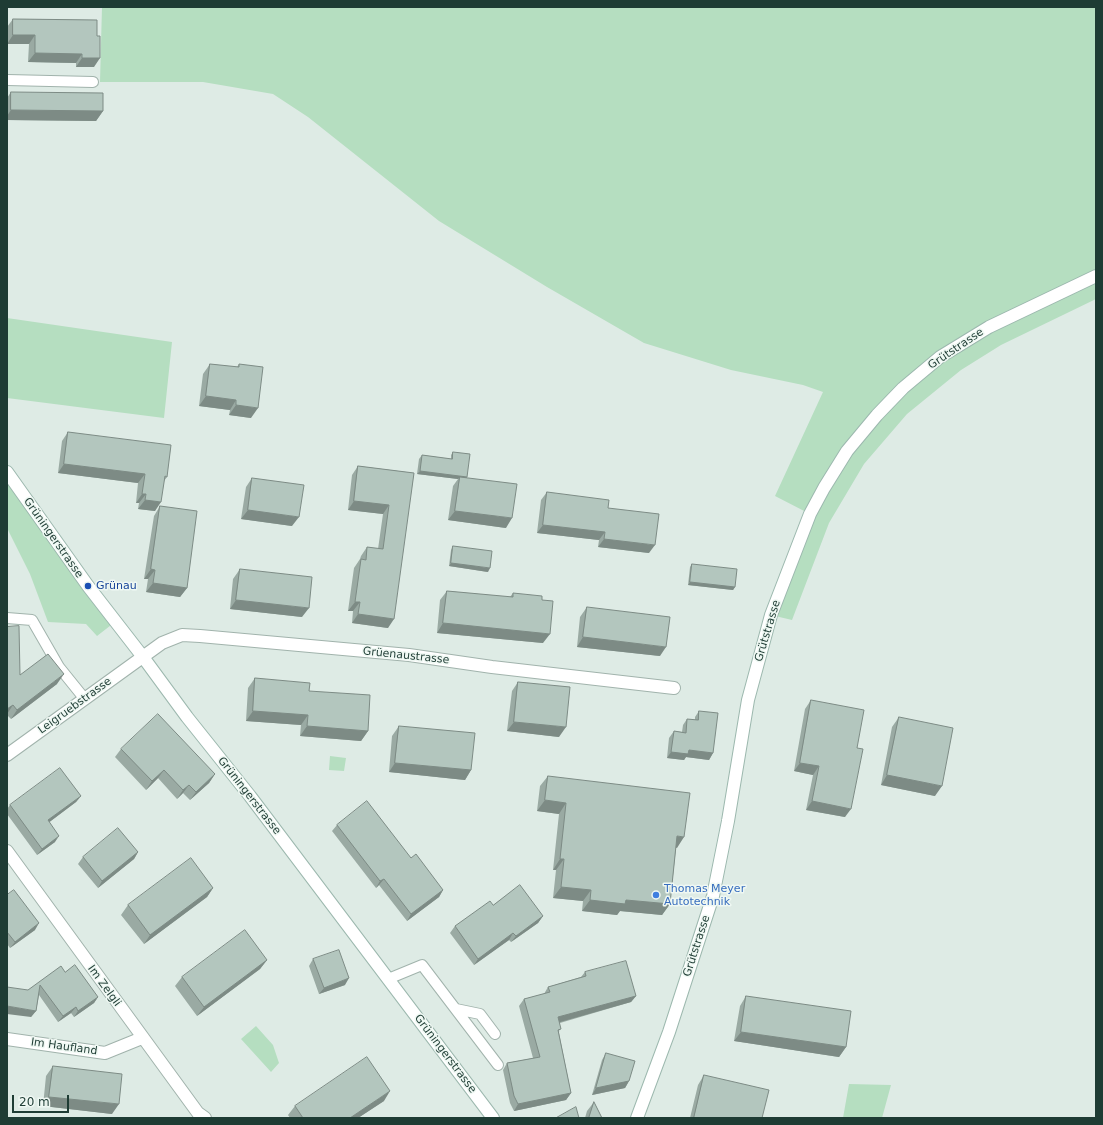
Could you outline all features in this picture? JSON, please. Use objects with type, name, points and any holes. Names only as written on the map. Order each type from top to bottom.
[{"type":"main road","name":"Grütstrasse","points":[[637,1118],[669,1032],[713,896],[728,821],[748,700],[771,615],[810,514],[847,451],[877,415],[904,388],[940,357],[989,327],[1096,276]]},
{"type":"main road","name":"Grüningerstrasse","points":[[7,472],[88,586],[143,656],[187,717],[255,802],[493,1118]]},
{"type":"main road","name":"Grüenaustrasse","points":[[143,656],[162,642],[182,635],[200,636],[409,655],[492,667],[674,688]]},
{"type":"main road","name":"Leigruebstrasse","points":[[7,755],[143,656]]},
{"type":"main road","name":"Im Zelgli","points":[[7,851],[142,1038],[198,1113],[205,1118]]},
{"type":"main road","name":"Im Haufland","points":[[7,1039],[105,1053],[142,1038]]},
{"type":"lane","points":[[7,80],[93,82]]},
{"type":"lane","points":[[7,618],[32,620],[59,667],[84,698]]},
{"type":"lane","points":[[388,979],[422,965],[498,1065]]},
{"type":"lane","points":[[456,1009],[480,1014],[495,1034]]},
{"type":"green space","points":[[102,7],[1096,7],[1096,299],[1001,345],[961,370],[907,414],[864,464],[829,523],[792,620],[771,615],[810,514],[775,496],[823,392],[803,385],[731,370],[644,343],[547,287],[439,221],[308,117],[273,94],[203,82],[100,82]]},
{"type":"green space","points":[[7,318],[172,342],[164,418],[7,398]]},
{"type":"green space","points":[[7,476],[115,622],[97,636],[86,624],[48,622],[30,574],[7,528]]},
{"type":"green space","points":[[330,756],[346,758],[344,771],[329,770]]},
{"type":"green space","points":[[256,1026],[273,1045],[279,1063],[271,1072],[241,1039]]},
{"type":"green space","points":[[849,1084],[891,1085],[882,1118],[843,1118]]},
{"type":"building","points":[[13,19],[97,20],[97,36],[100,36],[100,58],[82,58],[82,54],[35,53],[35,35],[13,35]]},
{"type":"building","points":[[11,92],[103,93],[103,111],[11,110]]},
{"type":"building","points":[[210,364],[239,367],[239,364],[263,367],[258,408],[236,405],[236,400],[206,396]]},
{"type":"building","points":[[68,432],[171,445],[167,477],[165,476],[161,502],[145,500],[146,494],[142,494],[145,474],[64,464]]},
{"type":"building","points":[[453,452],[470,454],[467,477],[420,471],[422,455],[452,459]]},
{"type":"building","points":[[358,466],[414,473],[394,619],[358,614],[360,602],[355,602],[361,559],[366,560],[367,547],[383,549],[389,505],[354,501]]},
{"type":"building","points":[[460,477],[517,484],[512,518],[455,511]]},
{"type":"building","points":[[252,478],[304,485],[299,517],[248,510]]},
{"type":"building","points":[[547,492],[609,500],[608,508],[659,514],[655,545],[604,539],[605,532],[543,525]]},
{"type":"building","points":[[160,506],[197,511],[187,588],[153,583],[155,570],[151,569]]},
{"type":"building","points":[[453,546],[492,551],[490,568],[451,563]]},
{"type":"building","points":[[692,564],[737,569],[735,587],[690,582]]},
{"type":"building","points":[[240,569],[312,577],[309,608],[236,600]]},
{"type":"building","points":[[447,591],[513,597],[513,593],[542,596],[542,600],[553,601],[550,634],[443,623]]},
{"type":"building","points":[[587,607],[670,617],[666,647],[583,637]]},
{"type":"building","points":[[19,626],[20,675],[48,654],[64,674],[17,710],[13,705],[7,709],[7,627]]},
{"type":"building","points":[[255,678],[310,683],[309,691],[370,695],[368,731],[307,726],[308,715],[253,711]]},
{"type":"building","points":[[518,682],[570,687],[566,727],[514,722]]},
{"type":"building","points":[[811,700],[864,710],[857,748],[863,749],[851,809],[812,801],[819,766],[800,763]]},
{"type":"building","points":[[699,711],[718,713],[713,753],[689,750],[688,754],[671,752],[674,731],[686,733],[687,719],[698,720]]},
{"type":"building","points":[[158,714],[215,774],[196,792],[189,785],[183,790],[164,770],[152,781],[121,749]]},
{"type":"building","points":[[899,717],[953,728],[942,786],[887,775]]},
{"type":"building","points":[[399,726],[475,733],[471,770],[395,763]]},
{"type":"building","points":[[60,768],[81,796],[48,820],[59,836],[42,849],[10,805]]},
{"type":"building","points":[[548,776],[690,793],[684,837],[677,836],[670,904],[626,900],[625,904],[590,900],[591,890],[561,887],[564,859],[560,859],[566,803],[545,800]]},
{"type":"building","points":[[367,801],[411,858],[416,854],[443,890],[411,914],[384,879],[380,881],[337,825]]},
{"type":"building","points":[[118,828],[138,852],[102,881],[83,857]]},
{"type":"building","points":[[191,858],[213,888],[150,935],[128,905]]},
{"type":"building","points":[[520,885],[543,916],[516,936],[513,933],[478,959],[455,926],[490,901],[493,905]]},
{"type":"building","points":[[14,890],[39,923],[15,942],[7,932],[7,895]]},
{"type":"building","points":[[245,930],[267,960],[204,1007],[182,977]]},
{"type":"building","points":[[339,950],[349,978],[324,988],[313,959]]},
{"type":"building","points":[[626,961],[636,996],[558,1017],[561,1029],[558,1030],[571,1093],[518,1104],[514,1096],[507,1063],[540,1057],[524,999],[550,992],[548,987],[586,976],[585,972]]},
{"type":"building","points":[[75,965],[98,997],[78,1011],[76,1007],[63,1016],[40,985],[36,1011],[7,1006],[7,987],[28,990],[61,966],[65,972]]},
{"type":"building","points":[[746,996],[851,1011],[846,1047],[741,1032]]},
{"type":"building","points":[[606,1053],[635,1061],[629,1081],[596,1088]]},
{"type":"building","points":[[367,1057],[390,1091],[350,1118],[303,1118],[295,1106]]},
{"type":"building","points":[[53,1066],[122,1074],[119,1104],[49,1097]]},
{"type":"building","points":[[704,1075],[769,1090],[762,1118],[694,1118]]},
{"type":"building","points":[[594,1102],[602,1118],[589,1118]]},
{"type":"building","points":[[576,1107],[579,1118],[556,1118]]},
{"type":"place","name":"Grünau","points":[[88,586]]},
{"type":"place","name":"Thomas Meyer Autotechnik","points":[[656,895]]}]
